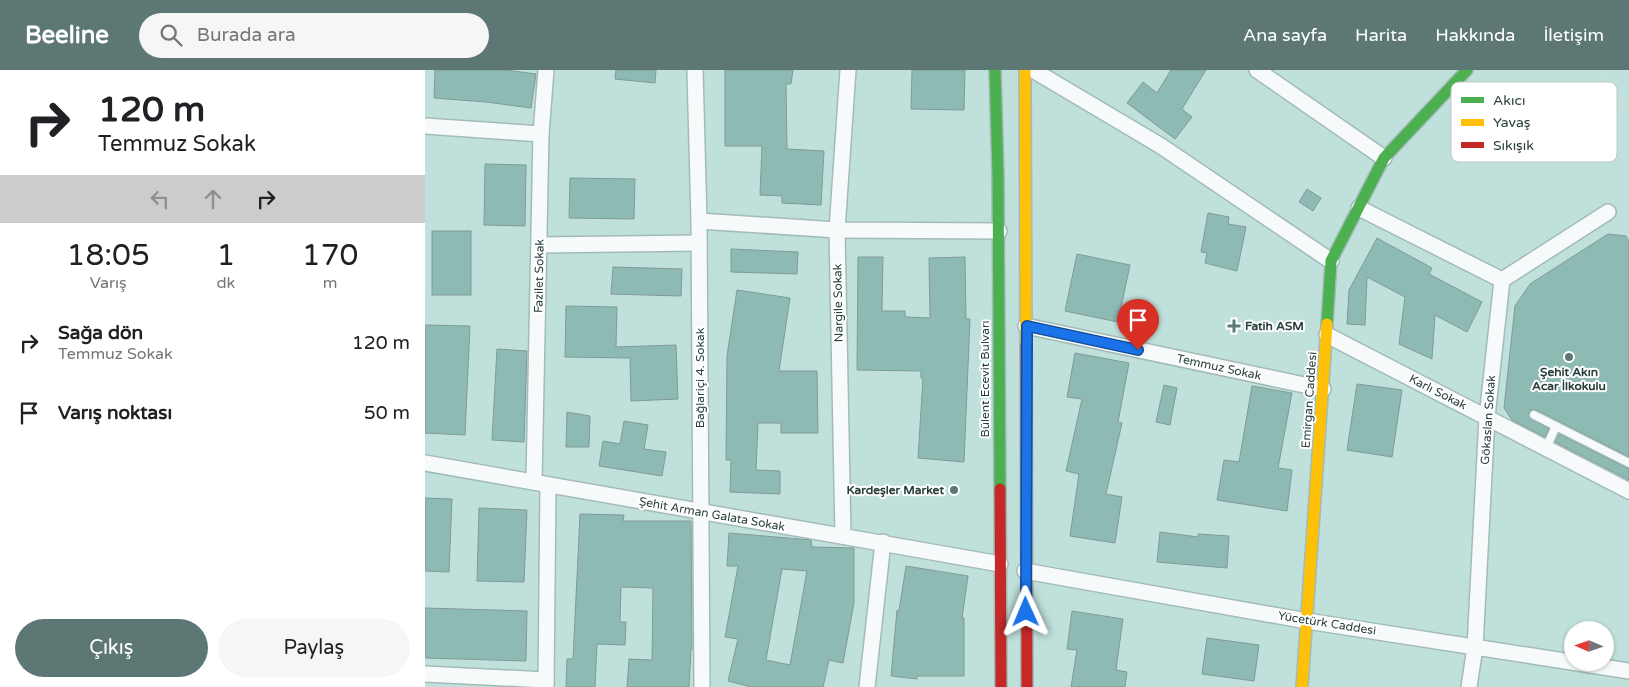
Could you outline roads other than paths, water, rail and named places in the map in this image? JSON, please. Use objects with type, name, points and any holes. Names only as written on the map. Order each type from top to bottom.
[{"type":"main road","name":"Bülent Ecevit Bulvarı","points":[[995,70],[999,231],[1001,687]]},
{"type":"main road","points":[[1025,70],[1027,326],[1025,571],[1027,687]]},
{"type":"main road","name":"Emirgan Caddesi","points":[[1456,82],[1467,70]]},
{"type":"main road","name":"Emirgan Caddesi","points":[[1302,687],[1331,262],[1384,158],[1451,87]]},
{"type":"street","name":"Fazilet Sokak","points":[[546,70],[541,134],[539,245],[541,484],[546,683]]},
{"type":"street","name":"Bağlariçi 4. Sokak","points":[[695,70],[699,221],[702,687]]},
{"type":"street","name":"Nargile Sokak","points":[[843,536],[837,230],[848,70]]},
{"type":"street","points":[[1033,70],[1161,146],[1331,262]]},
{"type":"street","points":[[1265,72],[1384,158]]},
{"type":"street","points":[[425,126],[541,134]]},
{"type":"street","points":[[1359,208],[1501,280],[1608,212]]},
{"type":"street","points":[[699,221],[837,230],[999,231]]},
{"type":"street","points":[[539,245],[699,243]]},
{"type":"street","name":"Gökaslan Sokak","points":[[1469,687],[1475,647],[1487,417],[1501,280]]},
{"type":"street","name":"Temmuz Sokak","points":[[1027,326],[1323,389]]},
{"type":"street","name":"Karlı Sokak","points":[[1327,335],[1629,491]]},
{"type":"street","name":"Şehit Arman Galata Sokak","points":[[425,463],[1000,564]]},
{"type":"street","points":[[867,687],[883,542]]},
{"type":"street","name":"Yücetürk Caddesi","points":[[1025,571],[1307,621],[1629,670]]},
{"type":"street","points":[[425,674],[546,683]]},
{"type":"lane","points":[[1534,415],[1629,463]]},
{"type":"lane","points":[[1546,448],[1556,426]]},
{"type":"place","name":"Fatih ASM","points":[[1234,326]]},
{"type":"place","name":"Şehit Akın Acar İlkokulu","points":[[1569,357]]},
{"type":"place","name":"Kardeşler Market","points":[[954,490]]}]
